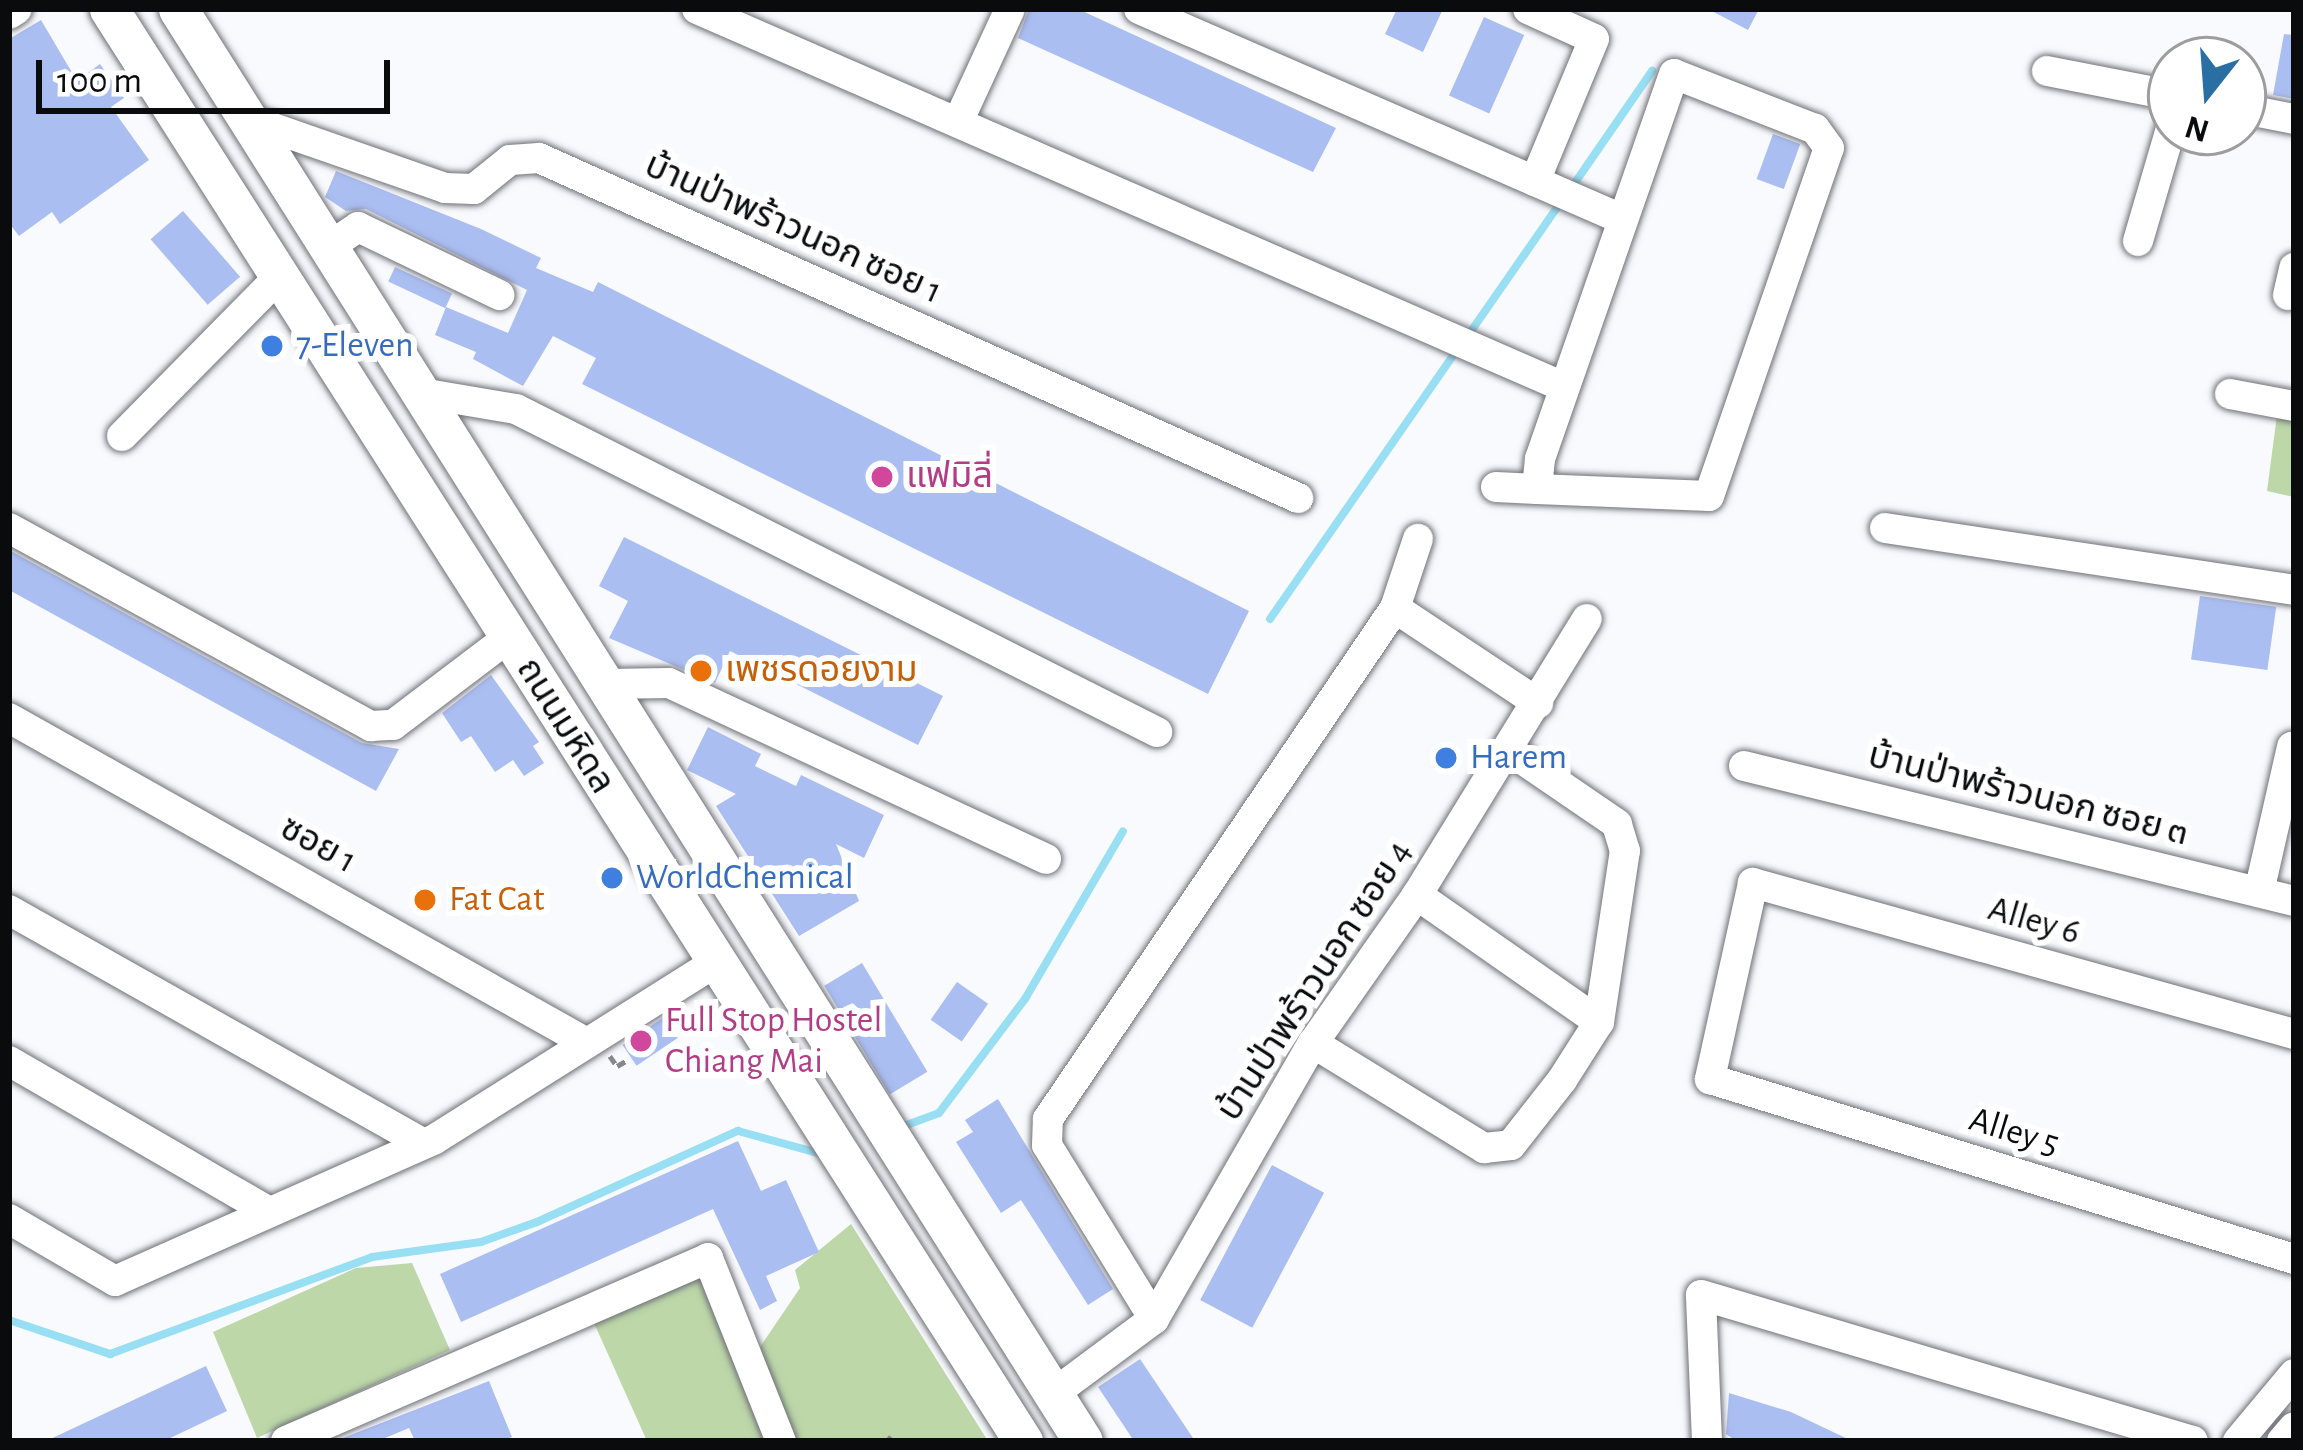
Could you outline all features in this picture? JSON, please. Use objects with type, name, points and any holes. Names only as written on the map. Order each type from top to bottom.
[{"type":"main road","name":"ถนนมหิดล","points":[[110,9],[710,957],[1023,1441]]},
{"type":"main road","name":"ถนนมหิดล","points":[[178,9],[427,394],[869,1108],[1082,1441]]},
{"type":"street","points":[[9,14],[17,9]]},
{"type":"street","points":[[698,9],[1564,387]]},
{"type":"street","points":[[958,122],[1010,9]]},
{"type":"street","points":[[1139,9],[1622,219]]},
{"type":"street","points":[[1528,9],[1594,39],[1555,190]]},
{"type":"street","points":[[2047,71],[2147,90]]},
{"type":"street","points":[[1496,487],[1537,489],[1709,496],[1829,148],[1815,129],[1674,74],[1564,387],[1537,489]]},
{"type":"street","name":"บ้านป่าพร้าวนอก ซอย 1","points":[[250,120],[445,188],[474,189],[510,160],[539,158],[1298,498]]},
{"type":"street","points":[[2138,241],[2163,156]]},
{"type":"street","points":[[330,245],[358,227],[499,295]]},
{"type":"street","points":[[122,436],[280,276]]},
{"type":"street","points":[[427,394],[516,409],[1156,732]]},
{"type":"street","points":[[2230,394],[2294,406]]},
{"type":"street","points":[[9,528],[371,725],[392,725],[509,637]]},
{"type":"street","points":[[1885,528],[2294,590]]},
{"type":"street","points":[[1154,1319],[1047,1145],[1048,1119],[1395,608],[1418,539]]},
{"type":"street","points":[[1395,608],[1538,703]]},
{"type":"street","name":"บ้านป่าพร้าวนอก ซอย 4","points":[[1053,1394],[1154,1319],[1313,1043],[1417,895],[1587,619]]},
{"type":"street","points":[[606,684],[669,683],[1046,859]]},
{"type":"street","name":"ซอย 1","points":[[9,718],[582,1039]]},
{"type":"street","points":[[2260,892],[2292,747]]},
{"type":"street","points":[[1313,1043],[1484,1148],[1511,1145],[1599,1022],[1624,851],[1617,824],[1509,750]]},
{"type":"street","name":"บ้านป่าพร้าวนอก ซอย ๓","points":[[1744,766],[2294,901]]},
{"type":"street","name":"Alley 6","points":[[1710,1079],[1753,883],[2294,1034]]},
{"type":"street","points":[[1417,895],[1599,1022]]},
{"type":"street","points":[[9,910],[420,1142]]},
{"type":"street","points":[[9,1219],[115,1281],[420,1142],[710,957]]},
{"type":"street","points":[[9,1060],[269,1212]]},
{"type":"street","name":"Alley 5","points":[[1710,1079],[2294,1259]]},
{"type":"street","points":[[286,1441],[708,1258],[781,1441]]},
{"type":"street","points":[[1707,1441],[1701,1295],[2193,1441]]},
{"type":"street","points":[[2238,1441],[2294,1374]]},
{"type":"street","points":[[2283,1440],[2294,1427]]},
{"type":"green space","points":[[2277,415],[2294,417],[2294,497],[2267,491]]},
{"type":"green space","points":[[851,1224],[988,1441],[792,1441],[760,1347],[800,1288],[795,1270]]},
{"type":"green space","points":[[412,1263],[450,1350],[257,1438],[213,1332],[356,1268]]},
{"type":"green space","points":[[704,1270],[773,1441],[647,1441],[594,1323]]},
{"type":"building","points":[[1029,9],[1078,9],[1336,128],[1313,172],[1018,38]]},
{"type":"building","points":[[1397,9],[1443,9],[1423,52],[1385,34]]},
{"type":"building","points":[[1708,9],[1759,9],[1748,30]]},
{"type":"building","points":[[1484,17],[1524,35],[1489,113],[1449,96]]},
{"type":"building","points":[[41,20],[77,81],[100,64],[124,98],[111,107],[149,160],[60,224],[52,212],[19,236],[9,223],[9,39]]},
{"type":"building","points":[[2284,34],[2294,35],[2294,99],[2273,95]]},
{"type":"building","points":[[1773,134],[1800,144],[1784,189],[1757,179]]},
{"type":"building","points":[[336,171],[541,258],[536,268],[593,292],[598,282],[1249,611],[1208,694],[582,384],[596,358],[553,336],[523,386],[473,359],[476,352],[435,335],[446,307],[508,333],[527,290],[366,209],[346,211],[325,197]]},
{"type":"building","points":[[183,211],[240,277],[208,305],[151,239]]},
{"type":"building","points":[[395,267],[452,294],[445,308],[388,282]]},
{"type":"building","points":[[624,537],[943,696],[918,745],[730,651],[715,683],[609,638],[628,601],[599,586]]},
{"type":"building","points":[[9,550],[362,743],[399,749],[376,791],[9,590]]},
{"type":"building","points":[[2200,596],[2276,607],[2267,670],[2191,659]]},
{"type":"building","points":[[491,675],[539,742],[533,746],[544,763],[524,776],[513,760],[495,772],[471,736],[461,742],[442,713]]},
{"type":"building","points":[[708,727],[761,754],[755,766],[796,786],[801,775],[884,815],[864,858],[836,844],[859,901],[799,936],[716,806],[736,794],[687,770]]},
{"type":"building","points":[[862,963],[927,1072],[890,1095],[824,986]]},
{"type":"building","points":[[957,982],[988,1004],[962,1041],[931,1020]]},
{"type":"building","points":[[664,1017],[678,1038],[637,1066],[623,1045]]},
{"type":"building","points":[[998,1099],[1113,1289],[1088,1305],[1021,1200],[1001,1213],[956,1142],[973,1132],[965,1120]]},
{"type":"building","points":[[738,1141],[761,1191],[786,1180],[819,1252],[766,1276],[777,1301],[760,1310],[713,1209],[461,1322],[440,1274]]},
{"type":"building","points":[[1272,1165],[1324,1193],[1252,1328],[1200,1300]]},
{"type":"building","points":[[1140,1359],[1195,1441],[1134,1441],[1098,1387]]},
{"type":"building","points":[[206,1366],[227,1411],[164,1441],[46,1441]]},
{"type":"building","points":[[489,1381],[512,1437],[415,1441],[409,1428],[378,1441],[335,1441]]},
{"type":"building","points":[[1729,1393],[1791,1412],[1852,1441],[1736,1441],[1726,1434]]},
{"type":"waterway","points":[[1570,190],[1652,71]]},
{"type":"waterway","points":[[1467,337],[1561,202]]},
{"type":"waterway","points":[[1270,619],[1458,349]]},
{"type":"waterway","points":[[901,1127],[939,1113],[1025,999],[1123,831]]},
{"type":"waterway","points":[[9,1320],[110,1354],[372,1257],[481,1242],[537,1222],[738,1131],[825,1155]]},
{"type":"place","name":"7-Eleven","points":[[272,346]]},
{"type":"place","name":"แฟมิลี่","points":[[882,477]]},
{"type":"place","name":"เพชรดอยงาม","points":[[701,671]]},
{"type":"place","name":"Harem","points":[[1446,758]]},
{"type":"place","name":"WorldChemical","points":[[612,878]]},
{"type":"place","name":"Fat Cat","points":[[425,900]]},
{"type":"place","name":"Full Stop Hostel Chiang Mai","points":[[641,1041]]}]
